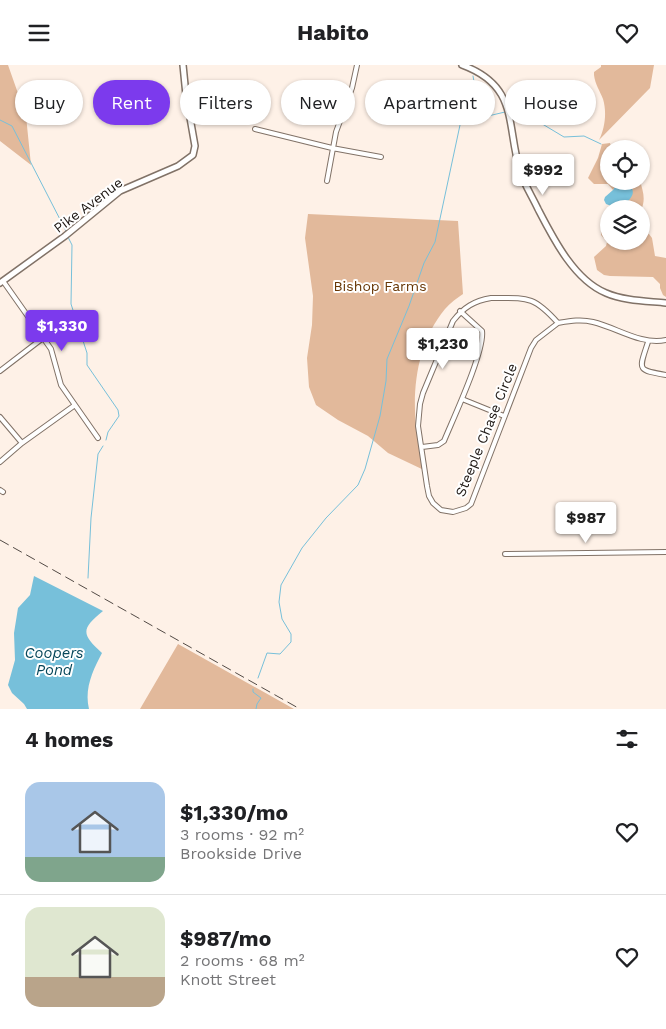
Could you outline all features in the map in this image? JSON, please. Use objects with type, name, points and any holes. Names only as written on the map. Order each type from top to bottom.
[{"type":"street","name":"Pike Avenue","points":[[2,282],[67,235],[120,191],[178,165],[193,155],[195,146],[183,65]]},
{"type":"street","points":[[328,181],[332,148],[352,88],[357,65]]},
{"type":"street","points":[[462,65],[485,76],[500,93],[509,109],[520,171],[554,240],[576,269],[595,287],[607,294],[621,298],[666,303]]},
{"type":"street","points":[[255,129],[332,148],[381,157]]},
{"type":"street","points":[[2,282],[51,349],[61,385],[98,437]]},
{"type":"street","points":[[422,447],[438,445],[444,441],[462,399],[482,345],[483,337],[482,331],[478,326],[460,311],[479,300],[521,298],[540,305],[558,323],[582,320],[594,322],[648,342],[666,340]]},
{"type":"street","name":"Steeple Chase Circle","points":[[460,311],[450,326],[420,404],[418,426],[430,496],[433,503],[447,512],[460,511],[466,508],[473,499],[531,348],[536,340],[558,323]]},
{"type":"street","points":[[0,371],[43,338]]},
{"type":"street","points":[[648,342],[642,369],[645,372],[666,375]]},
{"type":"street","points":[[462,399],[504,417]]},
{"type":"street","points":[[0,462],[22,443],[75,405]]},
{"type":"street","points":[[0,417],[22,443]]},
{"type":"street","points":[[505,554],[666,552]]},
{"type":"green space","points":[[0,65],[8,65],[15,85],[15,125],[27,125],[31,165],[0,141]]},
{"type":"green space","points":[[601,65],[654,65],[650,88],[599,140],[604,125],[605,109],[594,72]]},
{"type":"green space","points":[[600,151],[600,184],[594,184],[588,178]]},
{"type":"green space","points":[[631,190],[642,190],[644,200],[621,200]]},
{"type":"green space","name":"Bishop Farms","points":[[308,214],[458,221],[463,294],[445,309],[436,322],[422,352],[418,368],[415,418],[419,448],[426,471],[388,453],[368,436],[338,420],[316,405],[309,387],[307,358],[312,325],[313,296],[305,238]]},
{"type":"green space","points":[[650,235],[655,256],[666,258],[666,297],[663,295],[660,284],[653,277],[604,275],[597,270],[594,257],[602,250],[650,250]]},
{"type":"green space","points":[[178,644],[294,709],[140,709]]},
{"type":"water","points":[[613,190],[633,191],[628,200],[604,200]]},
{"type":"water","name":"Coopers Pond","points":[[34,576],[103,611],[91,622],[86,632],[90,641],[102,653],[89,687],[89,709],[27,709],[12,693],[8,685],[15,660],[14,633],[18,608],[30,595]]},
{"type":"waterway","points":[[258,678],[267,653],[280,654],[291,642],[291,634],[282,619],[279,602],[281,585],[302,548],[326,518],[358,485],[365,469],[380,416],[386,381],[387,359],[424,263],[435,242],[460,125],[475,87],[473,76]]},
{"type":"waterway","points":[[495,114],[505,112]]},
{"type":"waterway","points":[[0,120],[12,126],[66,231]]},
{"type":"waterway","points":[[544,125],[564,137],[584,136],[600,144]]},
{"type":"waterway","points":[[68,237],[72,245],[71,304],[87,353],[87,365],[118,410],[119,416],[108,432],[106,440]]},
{"type":"waterway","points":[[88,578],[91,518],[98,454],[103,446]]},
{"type":"waterway","points":[[253,689],[253,692],[261,698],[256,709]]},
{"type":"railway","points":[[0,540],[300,709]]}]
